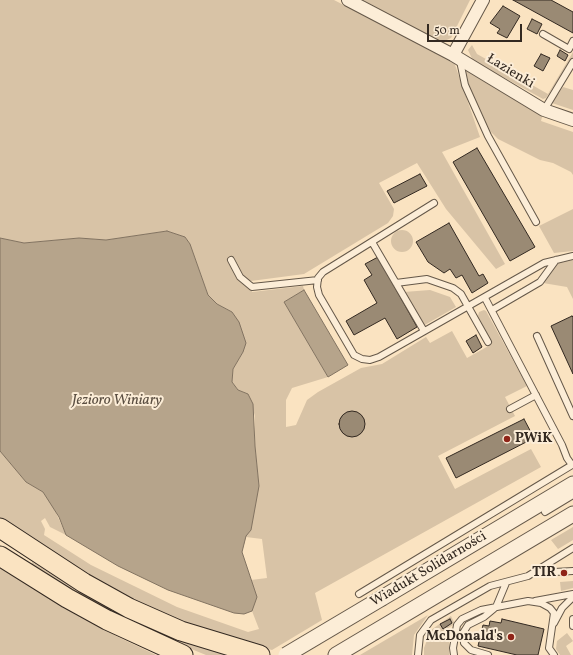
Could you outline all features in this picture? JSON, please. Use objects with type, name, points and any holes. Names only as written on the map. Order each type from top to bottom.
[{"type":"main road","points":[[0,528],[84,583],[129,608],[181,630],[260,655]]},
{"type":"main road","points":[[0,556],[100,617],[183,655]]},
{"type":"street","name":"Łazienki","points":[[348,0],[456,57],[544,110],[573,120]]},
{"type":"street","points":[[456,57],[483,0]]},
{"type":"street","name":"Wiadukt Solidarności","points":[[286,655],[573,484]]},
{"type":"street","name":"Wiadukt Solidarności","points":[[336,655],[573,514]]},
{"type":"lane","points":[[542,34],[569,49],[573,41]]},
{"type":"lane","points":[[456,57],[465,85],[488,136],[536,222]]},
{"type":"lane","points":[[544,110],[573,62]]},
{"type":"lane","points":[[434,203],[323,272],[318,280],[317,287],[319,295],[354,355],[362,360],[370,360],[379,357],[485,298],[544,263],[573,256]]},
{"type":"lane","points":[[372,242],[424,331]]},
{"type":"lane","points":[[231,260],[240,277],[252,287],[318,280]]},
{"type":"lane","points":[[492,310],[540,282],[556,260]]},
{"type":"lane","points":[[396,283],[427,279],[452,288],[460,294],[488,342]]},
{"type":"lane","points":[[359,594],[572,465],[567,458],[485,298]]},
{"type":"lane","points":[[537,336],[573,416]]},
{"type":"lane","points":[[510,409],[536,395]]},
{"type":"lane","points":[[545,512],[573,495]]},
{"type":"lane","points":[[418,655],[420,634],[431,620],[490,586],[506,583],[534,573],[573,548]]},
{"type":"lane","points":[[534,573],[573,570]]},
{"type":"lane","points":[[488,655],[470,650],[464,644],[463,633],[468,625],[484,617],[496,607],[506,583]]},
{"type":"lane","points":[[454,655],[453,648],[457,625],[462,619],[481,610],[573,595]]},
{"type":"lane","points":[[553,625],[562,608],[573,595]]},
{"type":"lane","points":[[528,602],[541,603],[550,608],[554,613],[550,648],[547,655]]},
{"type":"lane","points":[[573,619],[573,626]]},
{"type":"lane","points":[[550,648],[554,655]]},
{"type":"shaded area","points":[[0,0],[334,0],[454,62],[480,137],[442,152],[505,264],[496,269],[446,209],[417,163],[379,183],[394,209],[393,216],[388,223],[304,274],[251,281],[252,292],[303,286],[304,290],[284,302],[328,377],[292,388],[286,400],[286,427],[296,425],[307,400],[318,392],[361,368],[382,364],[426,337],[430,343],[452,331],[467,358],[492,344],[478,316],[479,312],[484,310],[486,311],[527,386],[505,397],[515,416],[438,456],[455,489],[531,449],[541,467],[315,593],[322,620],[272,650],[212,633],[129,600],[0,523],[0,451],[26,482],[43,492],[53,506],[66,535],[50,527],[45,518],[41,521],[45,529],[44,535],[91,565],[177,607],[248,632],[259,629],[252,611],[244,614],[164,588],[259,486],[255,446],[255,416],[248,394],[238,390],[232,382],[233,369],[243,352],[232,312],[217,304],[208,295],[190,244],[185,237],[167,231],[106,240],[79,238],[24,243],[0,238]],"holes":[[[246,537],[262,539],[267,578],[251,580],[242,552]]]},
{"type":"shaded area","points":[[355,0],[470,0],[451,38],[440,43]]},
{"type":"shaded area","points":[[472,45],[477,54],[548,94],[573,52],[573,57],[546,98],[543,99],[501,76],[499,80],[475,65],[468,50]]},
{"type":"shaded area","points":[[465,67],[543,113],[541,121],[573,132],[573,175],[571,172],[553,163],[540,160],[498,139],[490,131],[469,86]]},
{"type":"shaded area","points":[[563,87],[573,90],[573,110],[552,103]]},
{"type":"shaded area","points":[[573,209],[573,251],[554,253],[539,226]]},
{"type":"shaded area","points":[[402,230],[410,233],[413,241],[410,249],[402,252],[394,249],[391,241],[394,233]]},
{"type":"shaded area","points":[[566,260],[573,260],[573,299],[567,287],[543,283],[557,263]]},
{"type":"shaded area","points":[[430,290],[450,297],[456,307],[423,326],[404,292]]},
{"type":"shaded area","points":[[573,527],[573,540],[558,549],[551,540]]},
{"type":"shaded area","points":[[32,562],[89,597],[137,622],[181,641],[226,655],[206,655],[169,640],[75,594],[31,566]]},
{"type":"shaded area","points":[[0,568],[116,636],[156,655],[0,655]]},
{"type":"shaded area","points":[[573,581],[573,588],[561,591],[560,582]]},
{"type":"shaded area","points":[[428,615],[414,635],[412,655],[360,655]]},
{"type":"shaded area","points":[[451,616],[454,622],[453,625],[443,631],[449,639],[449,655],[424,655],[424,648],[431,630]]},
{"type":"shaded area","points":[[567,633],[573,641],[566,646],[571,655],[560,655],[556,649],[557,641]]},
{"type":"water","name":"Jezioro Winiary","points":[[167,231],[185,237],[190,244],[208,295],[217,304],[232,312],[239,322],[246,343],[243,352],[233,369],[232,382],[238,390],[248,394],[253,404],[259,486],[251,530],[246,536],[242,552],[257,597],[252,611],[244,614],[234,613],[168,590],[118,566],[66,535],[59,517],[43,492],[26,482],[0,451],[0,238],[24,243],[79,238],[106,240]]},
{"type":"water","points":[[304,290],[348,365],[328,377],[284,302]]},
{"type":"building","points":[[513,0],[551,0],[573,12],[573,33]]},
{"type":"building","points":[[503,6],[520,16],[507,38],[497,33],[500,29],[490,23]]},
{"type":"building","points":[[532,19],[542,24],[537,34],[527,29]]},
{"type":"building","points":[[560,50],[568,55],[565,61],[557,56]]},
{"type":"building","points":[[541,54],[550,58],[543,71],[534,66]]},
{"type":"building","points":[[477,148],[535,247],[510,261],[453,162]]},
{"type":"building","points":[[420,174],[427,186],[394,203],[387,191]]},
{"type":"building","points":[[449,223],[479,276],[483,274],[488,283],[472,293],[462,275],[456,278],[450,269],[444,273],[428,262],[416,242]]},
{"type":"building","points":[[378,257],[417,327],[397,339],[385,318],[354,335],[346,321],[377,303],[364,280],[372,275],[365,264]]},
{"type":"building","points":[[572,316],[573,317],[573,374],[551,326]]},
{"type":"building","points":[[476,335],[482,347],[473,353],[466,341]]},
{"type":"building","points":[[352,411],[361,415],[365,424],[361,433],[352,437],[343,433],[339,424],[343,415]]},
{"type":"building","points":[[524,419],[534,438],[456,478],[446,458]]},
{"type":"building","points":[[450,619],[452,623],[443,629],[440,624]]},
{"type":"building","name":"McDonald's","points":[[502,619],[544,629],[538,655],[517,655],[478,646],[483,625],[489,626],[490,621],[501,623]]},
{"type":"place","name":"PWiK","points":[[507,439]]},
{"type":"place","name":"TIR","points":[[564,573]]},
{"type":"place","name":"McDonald's","points":[[511,637]]}]
